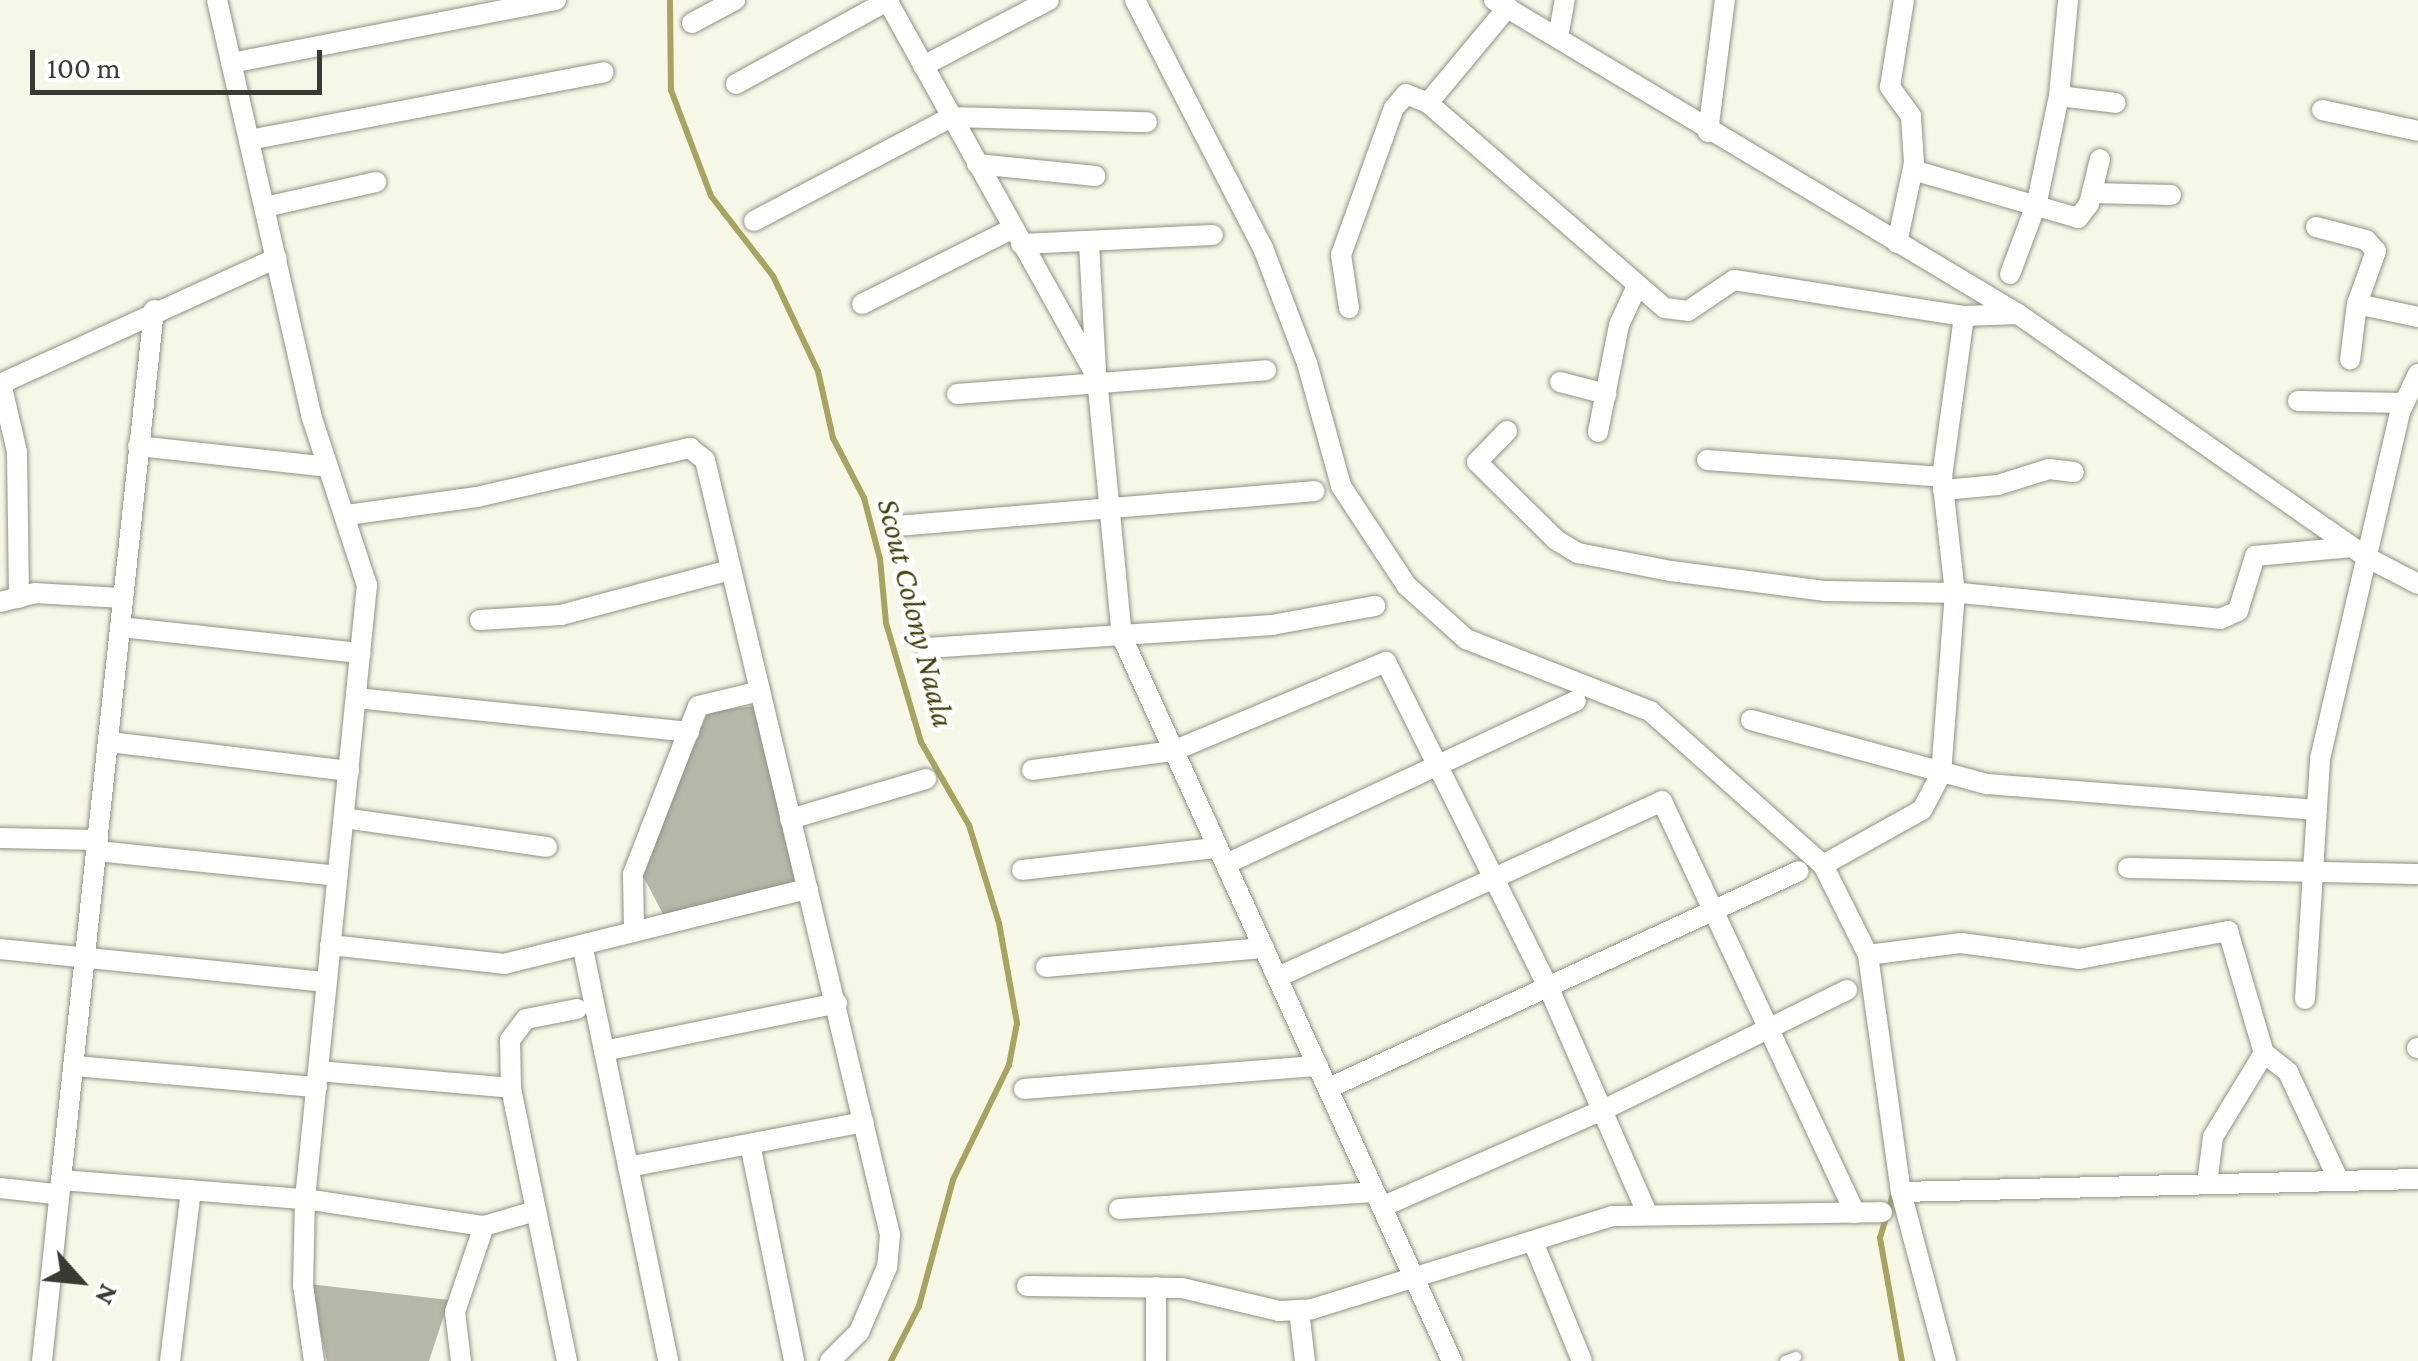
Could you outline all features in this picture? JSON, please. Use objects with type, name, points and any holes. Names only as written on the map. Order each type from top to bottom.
[{"type":"street","points":[[217,0],[328,467],[347,516],[366,585],[306,1199],[303,1284],[314,1361]]},
{"type":"street","points":[[231,63],[556,0]]},
{"type":"street","points":[[692,23],[735,0]]},
{"type":"street","points":[[736,84],[888,0],[1097,378]]},
{"type":"street","points":[[923,66],[1049,0]]},
{"type":"street","points":[[1136,0],[1263,248],[1307,363],[1340,486],[1407,586],[1466,639],[1650,711],[1823,864],[1868,956],[1901,1192],[1946,1361]]},
{"type":"street","points":[[1558,38],[1564,0]]},
{"type":"street","points":[[1708,132],[1725,0]]},
{"type":"street","points":[[1897,243],[1913,170],[1911,116],[1890,87],[1904,0]]},
{"type":"street","points":[[2010,274],[2036,202],[2058,96],[2068,0]]},
{"type":"street","points":[[1428,104],[1501,4],[1708,132],[2018,314],[2360,552],[2418,584]]},
{"type":"street","points":[[249,140],[604,72]]},
{"type":"street","points":[[1349,308],[1341,255],[1394,108],[1406,94],[1428,104],[1636,288],[1677,311],[1688,311],[1734,280],[1964,316],[2018,314]]},
{"type":"street","points":[[2058,96],[2116,102]]},
{"type":"street","points":[[2322,110],[2418,131]]},
{"type":"street","points":[[754,221],[951,117],[1147,122]]},
{"type":"street","points":[[1913,170],[2036,202],[2078,218],[2092,192],[2100,159]]},
{"type":"street","points":[[976,164],[1095,176]]},
{"type":"street","points":[[265,207],[376,182]]},
{"type":"street","points":[[2092,192],[2171,194]]},
{"type":"street","points":[[2316,227],[2374,244],[2357,304],[2350,360]]},
{"type":"street","points":[[862,304],[1017,237],[1089,243],[1214,235]]},
{"type":"street","points":[[1089,243],[1097,378],[1122,638],[1452,1361]]},
{"type":"street","points":[[122,598],[35,592],[10,600],[16,452],[0,384],[154,310],[277,258]]},
{"type":"street","points":[[1598,432],[1620,324],[1636,288]]},
{"type":"street","points":[[2357,304],[2418,317]]},
{"type":"street","points":[[42,1361],[154,310]]},
{"type":"street","points":[[1823,864],[1922,810],[1940,774],[1955,592],[1942,483],[1964,316]]},
{"type":"street","points":[[957,394],[1097,378],[1266,370]]},
{"type":"street","points":[[2305,999],[2320,759],[2360,552],[2404,403],[2418,374]]},
{"type":"street","points":[[1560,382],[1606,394]]},
{"type":"street","points":[[2298,401],[2404,403]]},
{"type":"street","points":[[1506,431],[1477,462],[1578,552],[1826,591],[1955,592],[2220,619],[2238,611],[2254,556],[2360,552]]},
{"type":"street","points":[[138,446],[328,467]]},
{"type":"street","points":[[347,516],[477,497],[690,448],[705,460],[890,1235],[888,1267],[859,1332],[830,1361]]},
{"type":"street","points":[[1707,460],[1942,483],[1998,484],[2048,469],[2074,472]]},
{"type":"street","points":[[898,526],[1315,491]]},
{"type":"street","points":[[480,620],[561,615],[730,570]]},
{"type":"street","points":[[927,648],[1272,625],[1375,606]]},
{"type":"street","points":[[120,627],[360,653]]},
{"type":"street","points":[[1032,770],[1173,751],[1380,661],[1389,666],[1550,991],[1646,1211]]},
{"type":"street","points":[[634,927],[633,874],[705,700],[760,691]]},
{"type":"street","points":[[356,698],[689,732]]},
{"type":"street","points":[[1022,870],[1221,856],[1438,765],[1576,701]]},
{"type":"street","points":[[1751,720],[1987,784],[2317,810]]},
{"type":"street","points":[[109,742],[349,771]]},
{"type":"street","points":[[790,820],[926,779]]},
{"type":"street","points":[[1278,977],[1495,880],[1657,800],[1716,911],[1855,1214]]},
{"type":"street","points":[[344,818],[547,848]]},
{"type":"street","points":[[0,838],[97,845],[338,876]]},
{"type":"street","points":[[2128,868],[2313,876],[2418,874]]},
{"type":"street","points":[[1330,1087],[1550,991],[1799,871]]},
{"type":"street","points":[[330,945],[504,964],[583,949],[634,927],[808,888]]},
{"type":"street","points":[[1868,956],[1961,943],[2078,959],[2228,930],[2264,1054],[2288,1072],[2340,1181]]},
{"type":"street","points":[[1046,967],[1264,948]]},
{"type":"street","points":[[0,949],[326,982]]},
{"type":"street","points":[[583,949],[668,1361]]},
{"type":"street","points":[[1120,1209],[1379,1199],[1603,1110],[1848,990]]},
{"type":"street","points":[[604,1051],[837,1002]]},
{"type":"street","points":[[566,1361],[511,1088],[510,1040],[526,1018],[577,1009]]},
{"type":"street","points":[[2207,1184],[2213,1137],[2264,1054]]},
{"type":"street","points":[[75,1066],[511,1088]]},
{"type":"street","points":[[1024,1090],[1318,1066]]},
{"type":"street","points":[[628,1167],[864,1122]]},
{"type":"street","points":[[750,1144],[794,1361]]},
{"type":"street","points":[[1901,1192],[2418,1179]]},
{"type":"street","points":[[0,1188],[191,1190],[306,1199],[484,1226],[535,1210]]},
{"type":"street","points":[[170,1361],[191,1190]]},
{"type":"street","points":[[1027,1286],[1156,1288],[1299,1310],[1416,1282],[1646,1211],[1882,1212]]},
{"type":"street","points":[[461,1361],[455,1312],[484,1226]]},
{"type":"street","points":[[1534,1244],[1582,1361]]},
{"type":"street","points":[[1156,1288],[1156,1361]]},
{"type":"street","points":[[1299,1310],[1305,1361]]},
{"type":"building","points":[[754,706],[796,887],[664,916],[641,872],[708,712]]},
{"type":"building","points":[[309,1284],[449,1300],[429,1361],[327,1361]]},
{"type":"waterway","name":"Scout Colony Naala","points":[[670,0],[671,90],[711,196],[773,276],[818,371],[833,438],[864,498],[880,559],[886,623],[921,742],[969,825],[999,923],[1017,1023],[1009,1065],[953,1180],[919,1306],[891,1361]]},
{"type":"waterway","points":[[1894,1191],[1880,1238],[1902,1361]]}]
